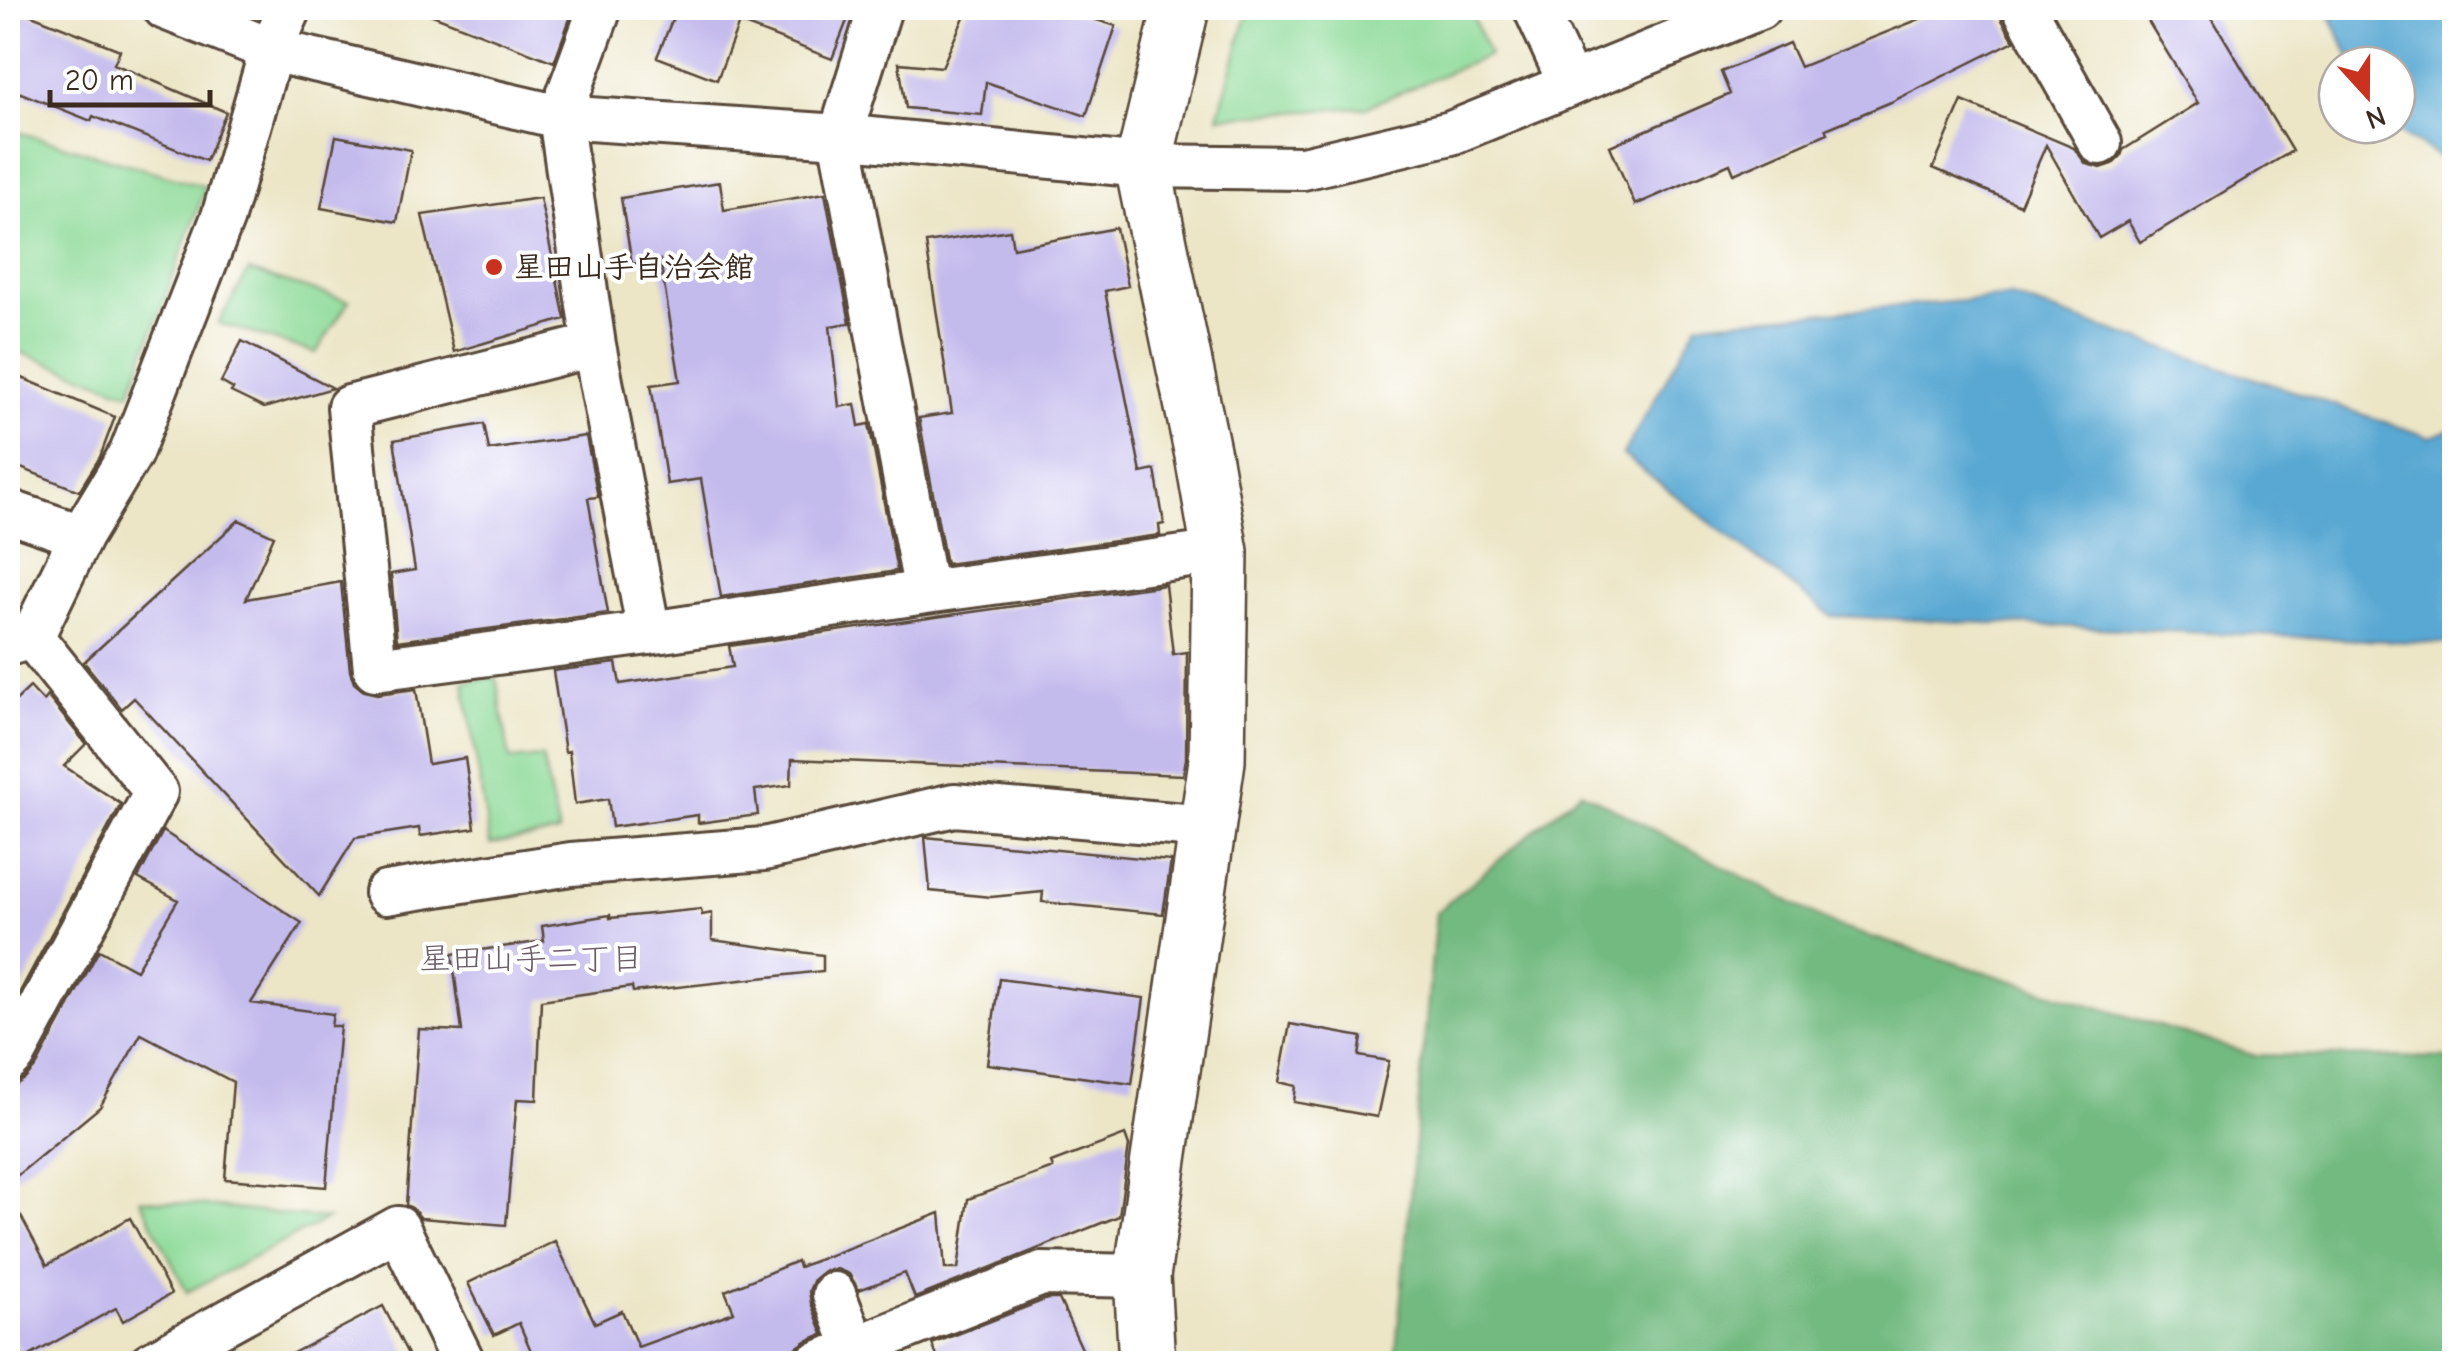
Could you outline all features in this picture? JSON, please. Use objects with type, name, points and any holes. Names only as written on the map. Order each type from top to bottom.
[{"type":"street","points":[[165,8],[270,50],[560,117],[840,136],[1142,166],[1303,168],[1451,133],[1758,8]]},
{"type":"street","points":[[8,1061],[156,792],[20,640],[131,453],[223,218],[270,50],[290,8]]},
{"type":"street","points":[[600,8],[560,117],[594,344],[648,633]]},
{"type":"street","points":[[880,8],[840,136],[926,592]]},
{"type":"street","points":[[1147,1364],[1142,1276],[1217,761],[1220,552],[1142,166],[1181,8]]},
{"type":"street","points":[[1536,8],[1570,84]]},
{"type":"street","points":[[2024,8],[2100,142]]},
{"type":"street","points":[[594,344],[348,406],[375,668],[1220,552]]},
{"type":"street","points":[[8,511],[82,536]]},
{"type":"street","points":[[386,893],[570,864],[764,849],[954,805],[1207,827]]},
{"type":"street","points":[[150,1364],[398,1228],[464,1364]]},
{"type":"street","points":[[815,1364],[1042,1274],[1142,1276]]},
{"type":"street","points":[[834,1294],[855,1348]]},
{"type":"green space","points":[[1249,8],[1469,8],[1489,55],[1366,107],[1218,117]]},
{"type":"green space","points":[[8,129],[206,187],[130,393],[8,348]]},
{"type":"green space","points":[[249,271],[349,301],[316,353],[218,323]]},
{"type":"green space","points":[[496,677],[510,760],[542,757],[559,833],[490,845],[464,682]]},
{"type":"green space","points":[[1581,791],[1836,926],[2253,1055],[2454,1058],[2454,1363],[1413,1363],[1396,1350],[1436,913]]},
{"type":"green space","points":[[140,1199],[327,1219],[187,1292]]},
{"type":"water","points":[[2326,8],[2454,8],[2454,166],[2417,143],[2417,45],[2344,45]]},
{"type":"water","points":[[2011,297],[2430,437],[2454,429],[2454,644],[1831,616],[1623,455],[1698,323]]},
{"type":"building","points":[[8,8],[120,50],[114,64],[226,112],[206,161],[93,116],[91,121],[8,88]]},
{"type":"building","points":[[574,8],[554,62],[422,11]]},
{"type":"building","points":[[677,8],[852,8],[832,59],[739,23],[717,80],[657,57]]},
{"type":"building","points":[[968,8],[1058,8],[1116,26],[1086,116],[986,82],[982,115],[906,108],[899,63],[942,67]]},
{"type":"building","points":[[1947,8],[1999,8],[2014,41],[1891,102],[1826,129],[1828,133],[1734,174],[1730,164],[1635,205],[1610,146],[1730,94],[1721,72],[1789,43],[1800,67]]},
{"type":"building","points":[[2140,8],[2206,8],[2292,151],[2140,242],[2128,221],[2099,238],[2046,145],[2020,205],[1933,168],[1962,101],[2074,148],[2086,164],[2101,168],[2113,164],[2123,150],[2198,103]]},
{"type":"building","points":[[336,136],[411,150],[397,222],[321,208]]},
{"type":"building","points":[[720,182],[724,210],[825,193],[850,323],[830,326],[839,407],[855,404],[859,426],[869,424],[897,571],[721,597],[701,479],[667,484],[651,385],[680,381],[660,260],[632,264],[621,198]]},
{"type":"building","name":"星田山手自治会館","points":[[540,198],[565,319],[454,352],[422,215]]},
{"type":"building","points":[[1116,228],[1128,286],[1105,291],[1141,473],[1155,470],[1164,524],[1159,525],[1160,535],[946,564],[919,418],[952,413],[926,243],[1010,230],[1013,248]]},
{"type":"building","points":[[242,341],[333,388],[264,408],[231,392],[233,389],[221,382]]},
{"type":"building","points":[[8,372],[115,417],[100,457],[79,491],[8,463]]},
{"type":"building","points":[[484,424],[489,450],[586,436],[598,497],[588,498],[608,613],[397,641],[391,574],[415,570],[394,440]]},
{"type":"building","points":[[239,520],[274,536],[246,599],[341,582],[354,683],[377,694],[416,689],[428,764],[465,758],[475,828],[420,836],[419,828],[355,838],[319,896],[134,698],[122,709],[84,662]]},
{"type":"building","points":[[1165,585],[1173,654],[1187,652],[1183,775],[792,759],[791,785],[755,790],[758,815],[698,823],[698,815],[612,827],[608,799],[575,804],[553,671],[616,663],[620,684],[733,667],[729,646]]},
{"type":"building","points":[[30,687],[43,701],[47,696],[86,744],[64,766],[121,804],[8,1014],[8,708]]},
{"type":"building","points":[[163,831],[302,923],[251,1003],[333,1014],[331,1026],[340,1026],[326,1187],[225,1179],[233,1082],[141,1034],[100,1107],[8,1183],[8,1085],[25,1079],[36,1067],[99,950],[136,970],[178,900],[138,878]]},
{"type":"building","points":[[925,837],[1171,861],[1163,914],[1042,902],[1043,892],[991,897],[930,891]]},
{"type":"building","points":[[701,909],[702,915],[712,913],[712,940],[823,955],[823,971],[633,992],[632,987],[541,1000],[537,1100],[517,1099],[506,1225],[421,1218],[406,1205],[419,1029],[462,1031],[452,954],[544,941],[542,926],[610,915]]},
{"type":"building","points":[[999,979],[1144,998],[1132,1084],[987,1064]]},
{"type":"building","points":[[1290,1024],[1362,1037],[1359,1056],[1389,1061],[1377,1117],[1294,1102],[1296,1086],[1279,1082]]},
{"type":"building","points":[[1125,1135],[1129,1146],[1119,1216],[915,1298],[905,1273],[859,1290],[849,1274],[837,1269],[824,1271],[814,1279],[809,1291],[823,1334],[796,1348],[790,1364],[502,1364],[531,1351],[519,1323],[494,1335],[468,1283],[555,1241],[595,1323],[622,1311],[638,1347],[734,1312],[725,1291],[797,1261],[799,1267],[940,1213],[945,1269],[958,1269],[968,1199],[1053,1168],[1051,1163]]},
{"type":"building","points":[[8,1192],[47,1265],[130,1218],[171,1294],[123,1321],[116,1308],[24,1359],[8,1328]]},
{"type":"building","points":[[1047,1299],[1059,1299],[1089,1364],[940,1364],[932,1344]]},
{"type":"building","points":[[383,1306],[413,1364],[272,1364]]},
{"type":"place","name":"星田山手自治会館","points":[[494,267]]},
{"type":"district","name":"星田山手二丁目","points":[[531,958]]}]
